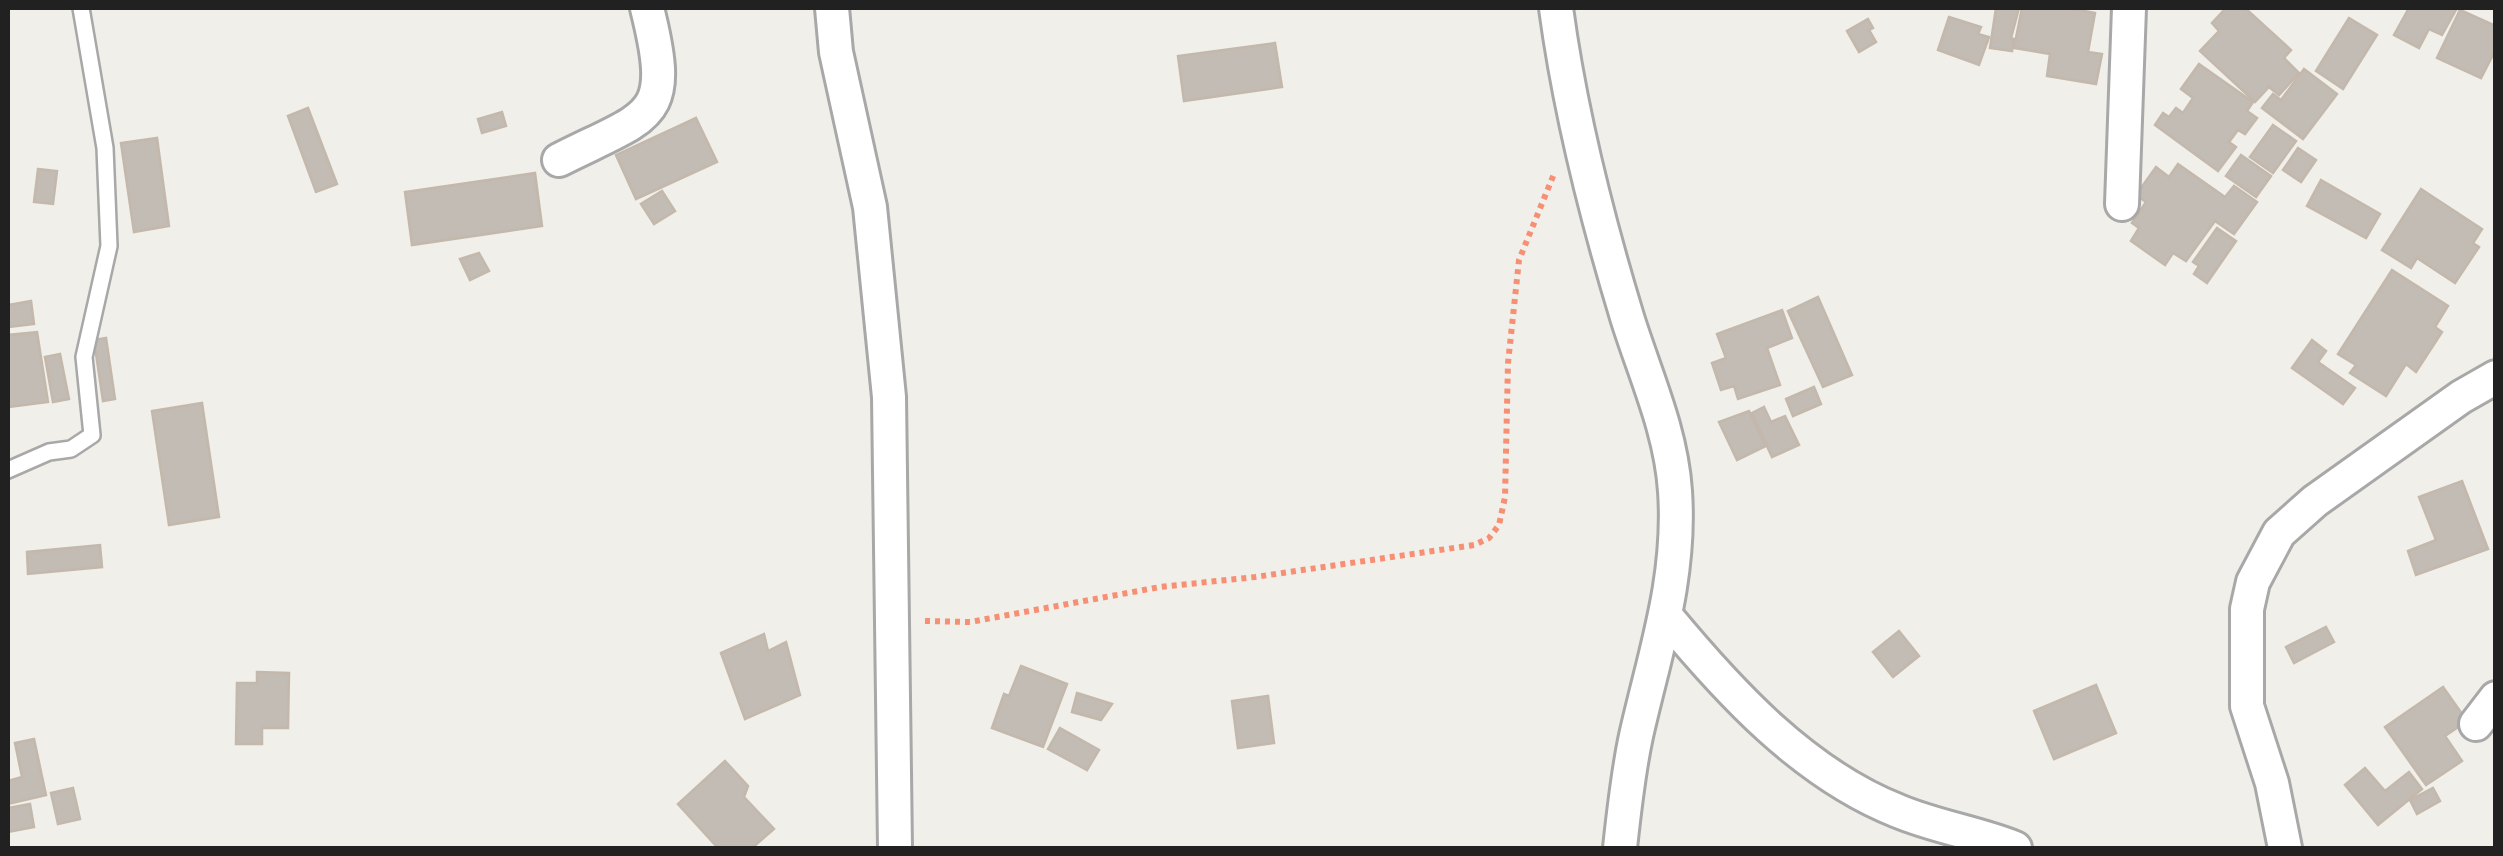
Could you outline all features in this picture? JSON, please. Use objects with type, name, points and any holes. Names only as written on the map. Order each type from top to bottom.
[{"type":"street","points":[[559,160],[647,114],[660,76],[647,8]]},
{"type":"street","points":[[832,8],[836,52],[870,207],[889,397],[895,848]]},
{"type":"street","points":[[1556,8],[1576,128],[1627,317],[1664,422],[1674,488],[1676,553],[1666,616],[1636,737],[1620,848]]},
{"type":"street","points":[[2122,204],[2129,8]]},
{"type":"street","points":[[2286,848],[2272,783],[2247,706],[2248,609],[2253,582],[2280,533],[2315,502],[2461,397],[2496,377]]},
{"type":"street","points":[[1666,616],[1704,662],[1798,752],[1846,784],[1898,811],[2016,848]]},
{"type":"lane","points":[[8,470],[49,452],[71,449],[92,435],[84,358],[109,246],[105,148],[81,8]]},
{"type":"path","points":[[890,620],[970,622],[1160,587],[1474,545],[1489,538],[1499,525],[1504,498],[1508,363],[1519,260],[1540,202],[1576,128]]},
{"type":"building","points":[[1996,8],[2019,8],[2011,38],[2012,51],[1990,48]]},
{"type":"building","points":[[2022,8],[2069,8],[2095,13],[2088,52],[2102,54],[2096,84],[2047,76],[2050,54],[2014,48]]},
{"type":"building","points":[[2226,8],[2245,8],[2291,50],[2284,58],[2299,73],[2279,95],[2269,87],[2255,102],[2200,51],[2219,31],[2212,23]]},
{"type":"building","points":[[2409,8],[2457,8],[2442,35],[2429,29],[2419,48],[2394,35]]},
{"type":"building","points":[[2460,10],[2496,26],[2496,49],[2481,78],[2437,58]]},
{"type":"building","points":[[1949,17],[1981,27],[1978,34],[1989,37],[1979,65],[1938,50]]},
{"type":"building","points":[[2349,18],[2377,35],[2343,89],[2316,71]]},
{"type":"building","points":[[1868,19],[1876,42],[1859,52],[1847,31]]},
{"type":"building","points":[[1275,43],[1282,87],[1184,101],[1178,56]]},
{"type":"building","points":[[2199,64],[2253,102],[2247,111],[2257,118],[2245,134],[2238,130],[2229,142],[2236,147],[2218,171],[2155,125],[2163,113],[2169,117],[2176,108],[2183,113],[2193,98],[2181,89]]},
{"type":"building","points":[[2304,69],[2337,94],[2303,139],[2262,108],[2273,94],[2281,100]]},
{"type":"building","points":[[308,108],[337,184],[316,192],[288,116]]},
{"type":"building","points":[[502,112],[506,126],[482,133],[478,119]]},
{"type":"building","points":[[696,118],[717,162],[636,199],[616,155]]},
{"type":"building","points":[[2273,125],[2296,141],[2273,173],[2250,157]]},
{"type":"building","points":[[157,138],[169,226],[134,232],[121,143]]},
{"type":"building","points":[[2298,148],[2316,160],[2301,182],[2283,170]]},
{"type":"building","points":[[2241,155],[2271,176],[2256,197],[2226,176]]},
{"type":"building","points":[[2178,164],[2225,197],[2234,186],[2257,202],[2234,234],[2215,221],[2186,261],[2173,253],[2165,265],[2131,241],[2139,228],[2132,223],[2146,202],[2136,195],[2156,167],[2169,177]]},
{"type":"building","points":[[38,169],[57,171],[53,204],[34,202]]},
{"type":"building","points":[[535,173],[542,226],[412,245],[405,192]]},
{"type":"building","points":[[2321,180],[2380,214],[2366,238],[2307,206]]},
{"type":"building","points":[[2421,189],[2482,229],[2473,243],[2479,247],[2455,283],[2417,258],[2411,268],[2382,250]]},
{"type":"building","points":[[662,191],[675,211],[654,224],[641,204]]},
{"type":"building","points":[[2217,228],[2236,241],[2207,283],[2194,274],[2199,266],[2193,262]]},
{"type":"building","points":[[479,253],[489,271],[470,280],[460,259]]},
{"type":"building","points":[[2392,270],[2448,306],[2435,327],[2442,332],[2416,372],[2406,364],[2386,396],[2350,373],[2356,365],[2338,354]]},
{"type":"building","points":[[1818,297],[1852,375],[1823,387],[1788,311]]},
{"type":"building","points":[[31,301],[34,324],[8,327],[8,305]]},
{"type":"building","points":[[1782,310],[1792,338],[1767,348],[1780,385],[1738,399],[1734,386],[1721,390],[1712,363],[1726,358],[1717,334]]},
{"type":"building","points":[[37,332],[48,402],[8,407],[8,335]]},
{"type":"building","points":[[106,338],[115,399],[103,401],[94,340]]},
{"type":"building","points":[[2312,340],[2326,351],[2318,362],[2355,388],[2343,404],[2292,368]]},
{"type":"building","points":[[60,354],[69,399],[53,402],[45,357]]},
{"type":"building","points":[[1814,387],[1821,404],[1793,416],[1786,399]]},
{"type":"building","points":[[202,403],[219,517],[169,525],[152,411]]},
{"type":"building","points":[[1764,407],[1771,422],[1785,416],[1799,445],[1772,457],[1752,413]]},
{"type":"building","points":[[1749,411],[1766,446],[1737,460],[1719,422]]},
{"type":"building","points":[[2462,481],[2488,549],[2416,575],[2408,551],[2436,540],[2419,497]]},
{"type":"building","points":[[100,545],[102,567],[28,574],[27,552]]},
{"type":"building","points":[[2326,627],[2334,642],[2294,663],[2286,647]]},
{"type":"building","points":[[1899,631],[1919,656],[1893,677],[1873,652]]},
{"type":"building","points":[[764,634],[768,651],[786,642],[800,695],[745,719],[721,653]]},
{"type":"building","points":[[1021,666],[1067,684],[1043,747],[992,728],[1004,694],[1009,696]]},
{"type":"building","points":[[257,672],[289,673],[288,728],[262,728],[262,744],[236,744],[237,683],[257,683]]},
{"type":"building","points":[[2096,685],[2116,733],[2054,759],[2034,711]]},
{"type":"building","points":[[2443,687],[2467,721],[2445,736],[2462,761],[2426,785],[2385,727]]},
{"type":"building","points":[[1077,693],[1112,704],[1101,720],[1072,712]]},
{"type":"building","points":[[1268,696],[1274,743],[1238,748],[1232,701]]},
{"type":"building","points":[[1060,728],[1099,750],[1087,770],[1048,749]]},
{"type":"building","points":[[34,739],[46,795],[8,804],[8,781],[22,777],[15,743]]},
{"type":"building","points":[[725,761],[748,786],[744,797],[774,829],[752,848],[718,848],[678,804]]},
{"type":"building","points":[[2365,768],[2385,791],[2409,772],[2422,789],[2378,825],[2345,785]]},
{"type":"building","points":[[73,788],[80,819],[58,824],[51,793]]},
{"type":"building","points":[[2433,788],[2440,801],[2417,814],[2410,800]]},
{"type":"building","points":[[30,804],[34,827],[8,832],[8,808]]}]
